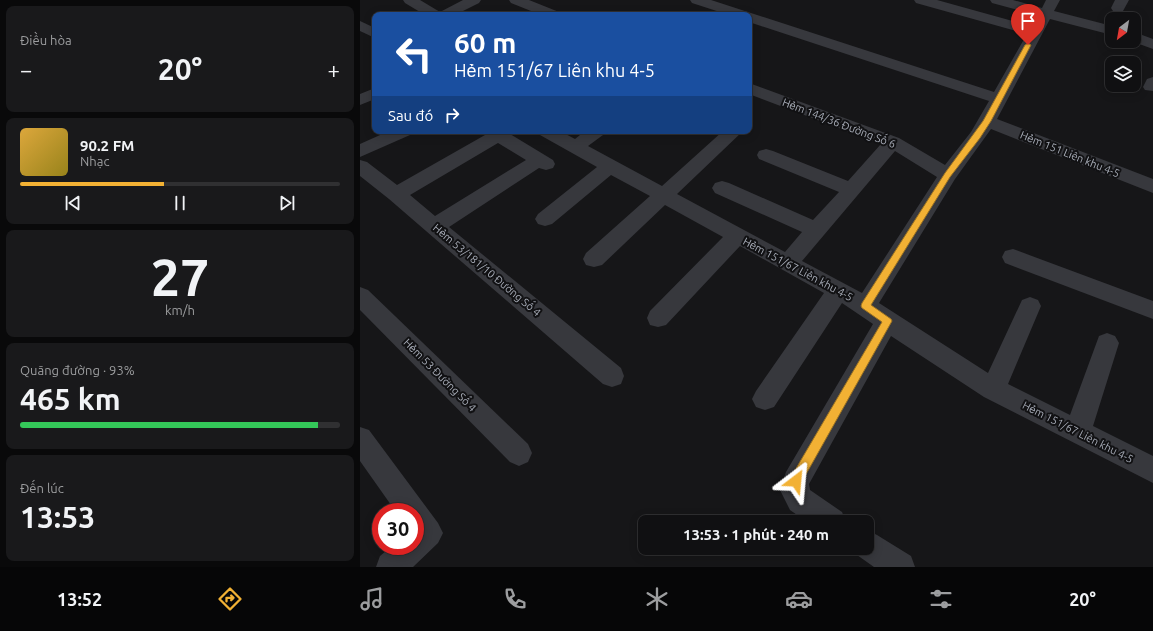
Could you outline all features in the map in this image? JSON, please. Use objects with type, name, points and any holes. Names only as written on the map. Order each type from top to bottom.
[{"type":"street","points":[[410,0],[430,12]]},
{"type":"street","points":[[450,12],[474,0]]},
{"type":"street","points":[[516,0],[540,12]]},
{"type":"street","points":[[697,0],[734,12]]},
{"type":"street","points":[[921,0],[1036,32]]},
{"type":"street","points":[[997,0],[1050,7],[1105,28]]},
{"type":"street","points":[[866,306],[948,175],[987,121],[1050,7]]},
{"type":"street","points":[[752,18],[999,99]]},
{"type":"street","points":[[360,25],[372,32]]},
{"type":"street","points":[[1141,40],[1153,44]]},
{"type":"street","name":"Hẻm 144/36 Đường Số 6","points":[[752,89],[893,142],[948,175]]},
{"type":"street","points":[[360,100],[372,94]]},
{"type":"street","name":"Hẻm 151 Liên khu 4-5","points":[[987,121],[1153,186]]},
{"type":"street","points":[[360,134],[378,143]]},
{"type":"street","points":[[360,151],[398,134]]},
{"type":"street","points":[[396,194],[493,134]]},
{"type":"street","points":[[435,226],[543,162],[497,134]]},
{"type":"street","name":"Hẻm 151/67 Liên khu 4-5","points":[[552,134],[866,306],[993,389],[1153,470]]},
{"type":"street","points":[[576,147],[592,134]]},
{"type":"street","points":[[594,259],[731,134]]},
{"type":"street","points":[[788,264],[893,142]]},
{"type":"street","points":[[766,155],[852,190]]},
{"type":"street","name":"Hẻm 53/181/10 Đường Số 4","points":[[360,166],[435,226],[612,376]]},
{"type":"street","points":[[545,219],[610,166]]},
{"type":"street","points":[[722,188],[816,230]]},
{"type":"street","points":[[658,318],[737,236]]},
{"type":"street","points":[[1013,257],[1153,310]]},
{"type":"street","points":[[765,399],[838,292]]},
{"type":"street","name":"Hẻm 53 Đường Số 4","points":[[360,296],[520,454]]},
{"type":"street","points":[[993,389],[1030,306]]},
{"type":"street","points":[[822,515],[800,500],[794,490],[796,481],[887,321]]},
{"type":"street","points":[[1078,431],[1107,343]]},
{"type":"street","points":[[360,439],[400,503]]},
{"type":"street","points":[[874,550],[900,567]]},
{"type":"street","points":[[391,567],[399,555]]},
{"type":"route","points":[[796,481],[887,321],[866,306],[948,175],[987,121],[1028,45]]}]
